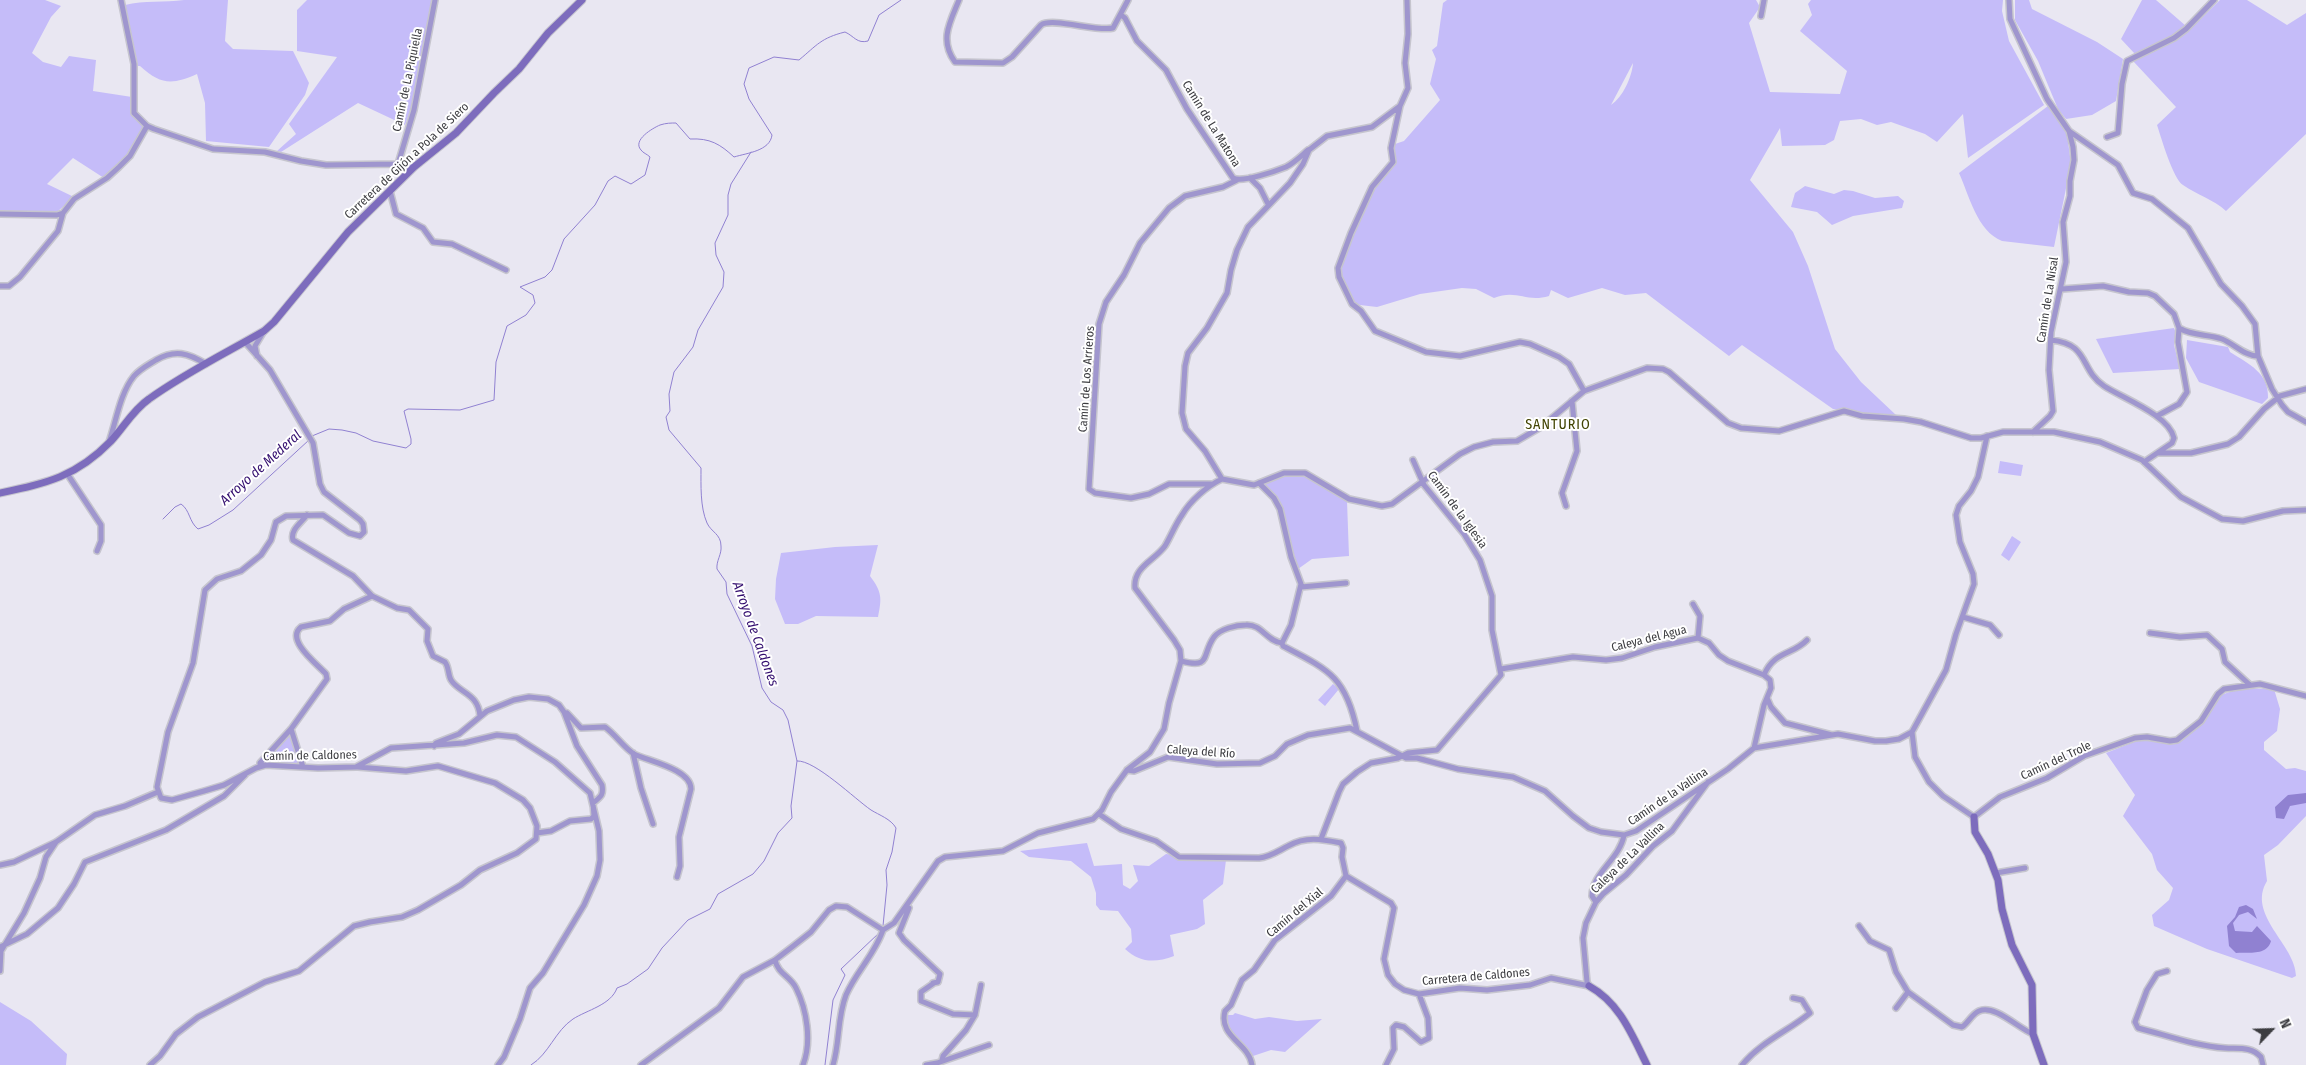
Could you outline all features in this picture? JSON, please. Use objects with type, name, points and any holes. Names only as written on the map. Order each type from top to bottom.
[{"type":"street","points":[[121,0],[134,64],[134,112],[147,126],[213,149],[265,152],[301,161],[326,164],[398,164],[414,167]]},
{"type":"street","name":"Camín de La Piquiella","points":[[398,164],[414,110],[435,0]]},
{"type":"street","name":"Carretera de Gijón a Pola de Siero","points":[[0,493],[50,482],[68,475],[109,443],[141,405],[206,364],[264,331],[274,322],[348,232],[414,167],[456,133],[519,70],[548,33],[582,0]]},
{"type":"street","points":[[959,0],[945,36],[952,59],[960,64],[985,61],[998,63],[1008,60],[1041,25],[1047,22],[1110,29],[1115,26],[1121,15],[1122,8],[1128,0]]},
{"type":"street","points":[[1407,0],[1408,34],[1404,63],[1408,88],[1400,106],[1391,148],[1393,162],[1372,187],[1351,233],[1338,268],[1339,277],[1349,300],[1375,331],[1426,352],[1460,356],[1520,342],[1530,344],[1559,357],[1569,364],[1584,391]]},
{"type":"street","points":[[1761,16],[1764,0]]},
{"type":"street","name":"Camín de La Nisal","points":[[2009,0],[2010,18],[2023,48],[2047,99],[2069,130],[2074,160],[2070,181],[2070,196],[2063,222],[2066,250],[2062,288],[2051,340],[2049,370],[2053,411],[2033,432]]},
{"type":"street","points":[[2107,137],[2118,133],[2122,84],[2127,61],[2174,38],[2186,29],[2214,0]]},
{"type":"street","name":"Camín de La Matona","points":[[1121,15],[1125,18],[1137,41],[1166,70],[1187,109],[1230,174],[1236,180],[1250,178],[1285,167],[1327,136],[1372,127],[1400,106]]},
{"type":"street","points":[[0,286],[9,286],[20,278],[58,231],[63,213],[74,199],[107,178],[130,156],[147,126]]},
{"type":"street","points":[[2069,130],[2118,165],[2133,193],[2152,199],[2188,228],[2221,284],[2242,306],[2255,324],[2258,332],[2258,356],[2278,398],[2288,412],[2306,422]]},
{"type":"street","points":[[1222,479],[1205,451],[1186,429],[1182,413],[1185,366],[1188,353],[1207,328],[1227,293],[1231,270],[1242,238],[1268,204],[1290,183],[1303,164],[1309,150]]},
{"type":"street","points":[[1250,178],[1260,188],[1268,204]]},
{"type":"street","name":"Camín de Los Arrieros","points":[[1211,484],[1169,484],[1149,494],[1131,498],[1095,493],[1089,489],[1100,324],[1106,302],[1124,275],[1140,243],[1169,208],[1186,196],[1223,186],[1236,180]]},
{"type":"street","points":[[390,191],[396,214],[423,228],[433,242],[452,244],[506,270]]},
{"type":"street","points":[[0,214],[57,215],[63,213]]},
{"type":"street","points":[[2062,288],[2093,285],[2129,292],[2148,293],[2155,296],[2172,312],[2180,328],[2178,342],[2187,392],[2179,404],[2157,416]]},
{"type":"street","points":[[2180,328],[2188,332],[2220,339],[2249,354],[2258,356]]},
{"type":"street","points":[[258,359],[255,346],[264,331]]},
{"type":"street","points":[[2051,340],[2077,349],[2096,380],[2119,396],[2157,416],[2169,428],[2174,438],[2172,443],[2144,462]]},
{"type":"street","points":[[247,341],[255,346]]},
{"type":"street","points":[[0,865],[14,862],[56,842],[95,815],[125,806],[158,792],[157,786],[168,732],[193,663],[205,590],[217,578],[241,571],[261,556],[271,540],[276,522],[286,516],[323,515],[356,536],[360,536],[364,532],[363,524],[360,520],[321,488],[313,443],[270,370],[258,359],[247,341]]},
{"type":"street","points":[[109,443],[125,392],[133,377],[144,367],[169,353],[184,354],[206,364]]},
{"type":"street","points":[[833,1065],[839,1021],[846,996],[883,930],[894,923],[912,901],[938,861],[945,857],[1003,851],[1038,833],[1079,823],[1099,814],[1111,792],[1127,770],[1150,752],[1164,729],[1171,694],[1181,661],[1180,650],[1135,588],[1134,579],[1138,572],[1165,546],[1185,510],[1211,484],[1222,479],[1247,485],[1259,483],[1284,473],[1305,473],[1349,499],[1382,506],[1396,503],[1422,482],[1474,447],[1493,442],[1510,443],[1526,437],[1553,418],[1584,391],[1636,371],[1655,368],[1663,369],[1674,375],[1728,423],[1746,429],[1784,430],[1844,411],[1862,416],[1913,420],[1971,438],[2002,432],[2054,432],[2093,440],[2117,448],[2144,462],[2181,497],[2222,519],[2243,520],[2283,512],[2306,510]]},
{"type":"street","points":[[2159,453],[2191,453],[2228,444],[2239,438],[2264,409],[2278,398],[2306,389]]},
{"type":"street","points":[[1566,506],[1562,493],[1577,451],[1572,401]]},
{"type":"street","points":[[1806,640],[1800,646],[1778,656],[1764,675],[1772,686],[1754,748],[1838,734],[1875,741],[1886,741],[1899,739],[1912,732],[1946,670],[1974,580],[1960,542],[1956,515],[1958,506],[1971,491],[1978,477],[1987,436]]},
{"type":"street","name":"Camín de la Iglesia","points":[[1413,460],[1422,482],[1477,553],[1492,596],[1492,630],[1496,657],[1501,669]]},
{"type":"street","points":[[68,475],[101,525],[101,541],[97,551]]},
{"type":"street","points":[[1259,483],[1274,498],[1280,510],[1287,543],[1302,587],[1291,625],[1282,643]]},
{"type":"street","points":[[306,515],[294,530],[292,534],[293,540],[353,576],[372,596],[397,608],[409,610],[425,624],[428,629],[428,649],[433,656],[445,662],[452,681],[479,706],[480,716]]},
{"type":"street","points":[[1302,587],[1346,584]]},
{"type":"street","points":[[260,766],[260,763],[291,729],[327,679],[326,674],[297,644],[295,636],[297,630],[301,627],[330,621],[344,609],[372,596]]},
{"type":"street","points":[[1692,604],[1700,616],[1698,638]]},
{"type":"street","points":[[1962,616],[1990,625],[1999,635]]},
{"type":"street","points":[[1181,661],[1197,665],[1202,663],[1214,637],[1239,625],[1254,625],[1260,628],[1269,639],[1282,643],[1283,646],[1319,664],[1343,686],[1357,730]]},
{"type":"street","points":[[2150,633],[2180,637],[2207,635],[2222,649],[2225,662],[2250,685]]},
{"type":"street","name":"Caleya del Agua","points":[[1501,669],[1573,657],[1606,660],[1622,658],[1655,647],[1698,638],[1709,643],[1719,655],[1728,661],[1764,675]]},
{"type":"street","points":[[1321,838],[1344,784],[1371,763],[1408,753],[1435,751],[1440,748],[1499,678],[1501,669]]},
{"type":"street","name":"Camín del Trole","points":[[1974,817],[2000,797],[2047,778],[2084,756],[2136,738],[2147,737],[2170,741],[2177,740],[2201,720],[2218,694],[2224,689],[2250,685],[2272,686],[2306,696]]},
{"type":"street","points":[[434,746],[436,743],[463,732],[480,716],[493,708],[523,697],[548,699],[559,705],[581,728],[606,727],[633,753],[654,760],[681,774],[691,785],[679,836],[680,866],[677,877]]},
{"type":"street","points":[[1767,698],[1771,707],[1785,723],[1832,735]]},
{"type":"street","points":[[537,833],[551,831],[570,821],[591,819],[594,816],[593,803],[601,798],[604,792],[602,785],[577,746],[568,719],[559,705]]},
{"type":"street","points":[[479,706],[493,708]]},
{"type":"street","name":"Caleya del Río","points":[[1127,770],[1134,771],[1159,759],[1168,757],[1217,764],[1260,763],[1276,756],[1287,744],[1308,735],[1342,728],[1357,730]]},
{"type":"street","points":[[291,729],[303,767]]},
{"type":"street","name":"Camín de la Vallina","points":[[1357,730],[1402,756],[1422,759],[1458,769],[1513,777],[1545,791],[1572,816],[1589,828],[1601,832],[1624,835],[1636,831],[1738,762],[1754,748]]},
{"type":"street","points":[[1912,732],[1915,758],[1929,782],[1943,796],[1974,817],[1975,832],[1988,854],[1996,873],[2002,909],[2012,945],[2032,986],[2033,1034],[2044,1065]]},
{"type":"street","name":"Camín de Caldones","points":[[158,792],[161,798],[172,800],[224,785],[260,766],[356,767],[391,748],[464,743],[497,735],[516,736],[555,762],[587,789],[593,803],[599,830],[600,860],[597,876],[584,905],[543,972],[530,988],[520,1020],[504,1057],[498,1065]]},
{"type":"street","points":[[633,753],[641,788],[653,824]]},
{"type":"street","points":[[150,1065],[160,1056],[176,1034],[198,1017],[265,982],[299,971],[354,926],[402,917],[418,910],[461,885],[486,866],[526,848],[534,842],[537,833],[534,816],[527,804],[495,783],[438,766],[406,772],[356,767]]},
{"type":"street","points":[[2,946],[27,934],[58,908],[85,862],[166,830],[224,796],[247,773]]},
{"type":"street","name":"Caleya de La Vallina","points":[[1589,986],[1583,938],[1586,923],[1596,902],[1626,875],[1653,846],[1672,831],[1708,782]]},
{"type":"street","points":[[1099,814],[1121,829],[1156,842],[1179,857],[1264,858],[1301,840],[1321,838],[1342,845],[1342,857],[1346,876]]},
{"type":"street","points":[[1596,902],[1592,896],[1593,887],[1616,855],[1624,835]]},
{"type":"street","points":[[0,971],[2,946],[24,913],[40,878],[46,858],[56,842]]},
{"type":"street","points":[[1996,873],[2025,868]]},
{"type":"street","name":"Carretera de Caldones","points":[[1346,876],[1391,904],[1394,908],[1384,959],[1395,984],[1404,990],[1419,994],[1460,988],[1487,990],[1530,984],[1551,978],[1589,986],[1603,994],[1627,1024],[1647,1065]]},
{"type":"street","name":"Camín del Xial","points":[[1252,1065],[1248,1054],[1227,1030],[1224,1011],[1231,1005],[1242,980],[1254,970],[1276,940],[1331,896],[1346,876]]},
{"type":"street","points":[[912,901],[899,933],[940,974],[938,982],[921,992],[921,1001],[953,1014],[975,1015]]},
{"type":"street","points":[[641,1065],[718,1008],[743,977],[775,960],[811,932],[829,910],[836,906],[847,907],[872,925],[883,930]]},
{"type":"street","points":[[1859,926],[1870,941],[1889,950],[1896,972],[1908,992],[1956,1027],[1964,1026],[1975,1013],[1983,1010],[1994,1012],[2033,1034]]},
{"type":"street","points":[[775,960],[778,971],[796,988],[806,1020],[808,1047],[803,1065]]},
{"type":"street","points":[[2167,971],[2157,974],[2147,990],[2135,1022],[2138,1028],[2186,1041],[2224,1048],[2250,1049],[2261,1056],[2263,1065]]},
{"type":"street","points":[[942,1060],[943,1056],[966,1030],[975,1015],[981,986]]},
{"type":"street","points":[[1896,1008],[1908,992]]},
{"type":"street","points":[[1386,1065],[1394,1049],[1393,1028],[1396,1025],[1404,1027],[1421,1042],[1428,1038],[1428,1018],[1419,994]]},
{"type":"street","points":[[1742,1065],[1772,1038],[1810,1013],[1802,1000],[1793,998]]},
{"type":"street","points":[[926,1065],[989,1045]]},
{"type":"shaded area","points":[[0,0],[45,0],[61,6],[51,17],[32,53],[43,62],[61,67],[69,56],[96,60],[93,91],[132,97],[132,114],[143,127],[128,155],[104,178],[73,158],[47,184],[74,197],[57,212],[0,212]]},
{"type":"shaded area","points":[[184,0],[228,0],[225,41],[233,49],[293,51],[309,83],[305,95],[269,147],[206,141],[205,103],[197,74],[180,80],[167,81],[154,77],[138,66],[125,5]]},
{"type":"shaded area","points":[[307,0],[433,0],[412,106],[405,125],[358,103],[281,152],[277,151],[296,134],[289,124],[337,57],[297,51],[297,10]]},
{"type":"shaded area","points":[[1447,0],[1756,0],[1760,7],[1749,23],[1770,92],[1840,94],[1847,71],[1800,31],[1812,15],[1808,4],[1811,0],[2003,0],[2002,11],[2009,41],[2044,105],[1968,158],[1963,114],[1937,142],[1925,134],[1891,122],[1877,125],[1861,119],[1840,121],[1834,140],[1825,145],[1782,146],[1780,128],[1750,180],[1793,232],[1808,266],[1835,349],[1861,382],[1896,415],[1866,414],[1833,409],[1742,345],[1729,356],[1646,293],[1625,295],[1602,288],[1568,298],[1551,290],[1549,296],[1541,298],[1509,295],[1494,298],[1476,289],[1462,288],[1420,294],[1377,307],[1360,305],[1349,300],[1338,268],[1372,187],[1391,165],[1392,145],[1404,141],[1440,100],[1430,84],[1436,59],[1432,50],[1437,46],[1443,3]],"holes":[[[1633,63],[1623,92],[1611,105]]]},
{"type":"shaded area","points":[[2015,0],[2029,0],[2032,9],[2097,42],[2123,59],[2116,101],[2092,115],[2066,119],[2058,109],[2038,61],[2015,20]]},
{"type":"shaded area","points":[[2142,0],[2156,0],[2186,26],[2158,45],[2135,54],[2121,39]]},
{"type":"shaded area","points":[[2220,0],[2247,0],[2287,25],[2306,13],[2306,134],[2226,211],[2216,203],[2183,185],[2175,175],[2157,125],[2176,107],[2133,61],[2186,33]]},
{"type":"shaded area","points":[[2048,106],[2067,134],[2071,164],[2054,247],[2002,241],[1993,236],[1980,221],[1970,202],[1959,173]]},
{"type":"shaded area","points":[[1805,186],[1834,194],[1844,190],[1875,198],[1898,196],[1904,201],[1902,208],[1853,216],[1832,225],[1817,212],[1791,207],[1795,193]]},
{"type":"shaded area","points":[[2174,328],[2176,333],[2174,345],[2180,369],[2113,373],[2096,339]]},
{"type":"shaded area","points":[[2187,340],[2228,347],[2230,352],[2251,365],[2261,376],[2265,382],[2268,398],[2262,404],[2199,382],[2186,358]]},
{"type":"shaded area","points":[[2000,461],[2023,465],[2021,476],[1998,473]]},
{"type":"shaded area","points":[[1292,474],[1314,481],[1347,501],[1349,556],[1312,559],[1298,569],[1281,506],[1265,484],[1269,480]]},
{"type":"shaded area","points":[[2012,536],[2021,542],[2009,561],[2001,555]]},
{"type":"shaded area","points":[[878,545],[870,576],[877,586],[880,595],[878,617],[816,616],[798,624],[785,624],[775,599],[776,579],[781,553],[835,547]]},
{"type":"shaded area","points":[[1333,684],[1339,689],[1325,706],[1318,700]]},
{"type":"shaded area","points":[[2241,688],[2274,689],[2280,709],[2277,731],[2264,742],[2264,750],[2286,769],[2295,768],[2306,771],[2306,816],[2278,845],[2264,855],[2267,881],[2262,894],[2263,906],[2267,918],[2294,964],[2296,976],[2292,978],[2207,949],[2154,926],[2152,915],[2169,900],[2173,888],[2157,870],[2152,854],[2123,816],[2135,795],[2106,753],[2139,740],[2176,743],[2198,723],[2221,695]]},
{"type":"shaded area","points":[[291,729],[303,767],[260,766]]},
{"type":"shaded area","points":[[2306,793],[2306,803],[2290,806],[2284,819],[2276,818],[2275,807],[2288,795]]},
{"type":"shaded area","points":[[1087,843],[1094,866],[1122,864],[1123,885],[1130,889],[1138,881],[1133,865],[1149,866],[1166,854],[1226,860],[1223,884],[1203,900],[1205,924],[1197,929],[1170,935],[1174,956],[1154,961],[1136,957],[1125,949],[1132,942],[1131,929],[1118,911],[1100,910],[1096,905],[1096,893],[1091,877],[1071,861],[1029,857],[1020,851]]},
{"type":"shaded area","points":[[2246,905],[2253,909],[2257,919],[2248,912],[2239,915],[2233,923],[2235,931],[2252,932],[2257,926],[2271,941],[2266,949],[2261,951],[2236,953],[2229,946],[2227,926],[2235,917],[2239,907]]},
{"type":"shaded area","points":[[0,1002],[31,1021],[67,1054],[66,1065],[0,1065]]},
{"type":"shaded area","points":[[1235,1013],[1255,1019],[1269,1017],[1297,1021],[1322,1019],[1285,1052],[1271,1050],[1250,1057],[1234,1040],[1223,1015],[1233,1015]]},
{"type":"waterway","name":"Arroyo de Mederal","points":[[312,436],[329,429],[342,430],[356,433],[373,441],[406,448],[411,444],[411,439],[404,411],[408,409],[460,410],[494,400],[496,362],[507,326],[526,315],[535,303],[533,295],[520,287],[545,277],[552,270],[564,239],[595,205],[608,181],[615,176],[631,184],[645,175],[650,157],[639,146],[639,142],[644,135],[660,125],[676,123],[690,139],[714,143],[734,157],[763,148],[767,145],[772,135],[749,99],[744,84],[749,68],[774,57],[799,60],[815,46],[837,34],[845,32],[858,41],[868,41],[879,15],[901,0]]},
{"type":"waterway","name":"Arroyo de Caldones","points":[[751,152],[731,184],[728,195],[728,215],[715,243],[716,255],[724,272],[723,287],[698,330],[693,347],[674,372],[669,394],[670,411],[666,417],[669,430],[701,468],[703,510],[707,523],[721,542],[717,569],[726,582],[727,594],[752,646],[762,688],[771,702],[783,710],[788,720],[797,761],[805,762],[824,773],[871,810],[888,820],[896,828],[892,852],[886,870],[887,885],[883,926]]},
{"type":"waterway","name":"Arroyo de Mederal","points":[[163,519],[175,507],[181,504],[198,529],[209,525],[233,510],[309,440]]},
{"type":"waterway","points":[[531,1065],[543,1055],[561,1030],[573,1019],[604,1003],[610,999],[617,988],[627,984],[648,969],[662,948],[688,920],[710,909],[718,894],[753,874],[764,861],[778,833],[792,818],[791,806],[797,761]]},
{"type":"waterway","name":"Arroyo de Caldones","points":[[825,1065],[833,1000],[845,975],[841,969],[879,933]]},
{"type":"district","name":"SANTURIO","points":[[1558,425]]}]
